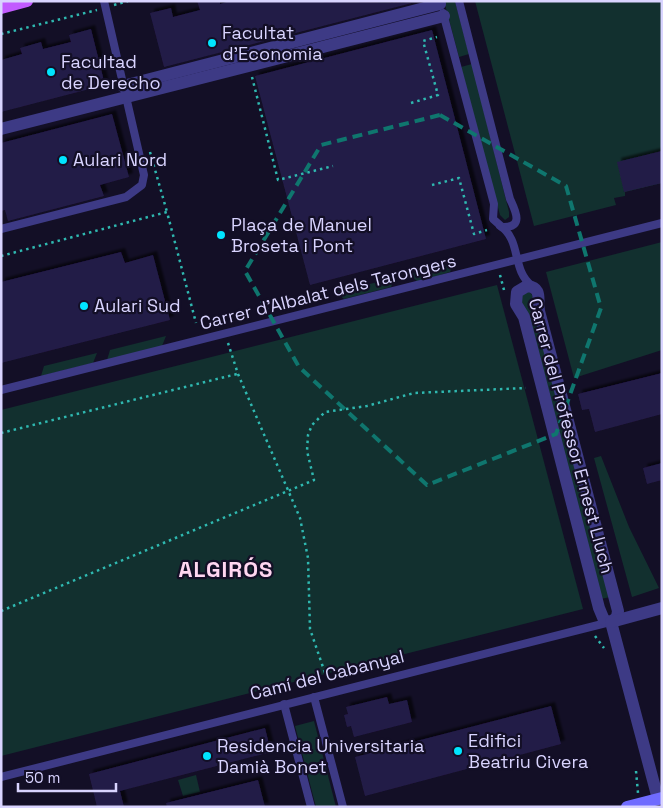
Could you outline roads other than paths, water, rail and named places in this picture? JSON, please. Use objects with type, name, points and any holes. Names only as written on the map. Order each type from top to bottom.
[{"type":"main road","points":[[1,8],[27,1]]},
{"type":"street","points":[[1,129],[125,92],[441,7]]},
{"type":"street","points":[[125,92],[249,66],[441,7]]},
{"type":"street","name":"Carrer del Professor Ernest Lluch","points":[[523,287],[534,288],[539,294],[539,311],[618,611],[617,617],[611,622],[604,620],[599,608],[524,317],[515,300],[517,292],[523,287]]},
{"type":"street","name":"Camí del Cabanyal","points":[[611,622],[662,608]]},
{"type":"street","name":"Carrer del Professor Ernest Lluch","points":[[611,622],[660,798]]},
{"type":"street","points":[[626,807],[660,798]]},
{"type":"lane","points":[[441,7],[494,204],[494,219],[511,238],[517,212],[510,199],[459,1]]},
{"type":"lane","points":[[1,229],[126,197],[142,186],[144,175],[105,4]]},
{"type":"lane","points":[[498,225],[506,227],[516,220]]},
{"type":"lane","name":"Carrer d'Albalat dels Tarongers","points":[[1,390],[662,223]]},
{"type":"lane","name":"Carrer del Professor Ernest Lluch","points":[[511,238],[522,278]]},
{"type":"lane","points":[[517,292],[522,278],[534,288]]},
{"type":"lane","name":"Camí del Cabanyal","points":[[1,777],[611,622]]},
{"type":"lane","points":[[314,697],[343,807]]},
{"type":"lane","points":[[284,704],[311,807]]},
{"type":"place","name":"Facultat d'Economia","points":[[212,43]]},
{"type":"place","name":"Facultad de Derecho","points":[[51,72]]},
{"type":"place","name":"Aulari Nord","points":[[63,160]]},
{"type":"place","name":"Plaça de Manuel Broseta i Pont","points":[[221,235]]},
{"type":"place","name":"Aulari Sud","points":[[84,306]]},
{"type":"place","name":"Edifici Beatriu Civera","points":[[458,751]]},
{"type":"place","name":"Residencia Universitaria Damià Bonet","points":[[207,756]]},
{"type":"district","name":"ALGIRÓS","points":[[226,569]]}]
